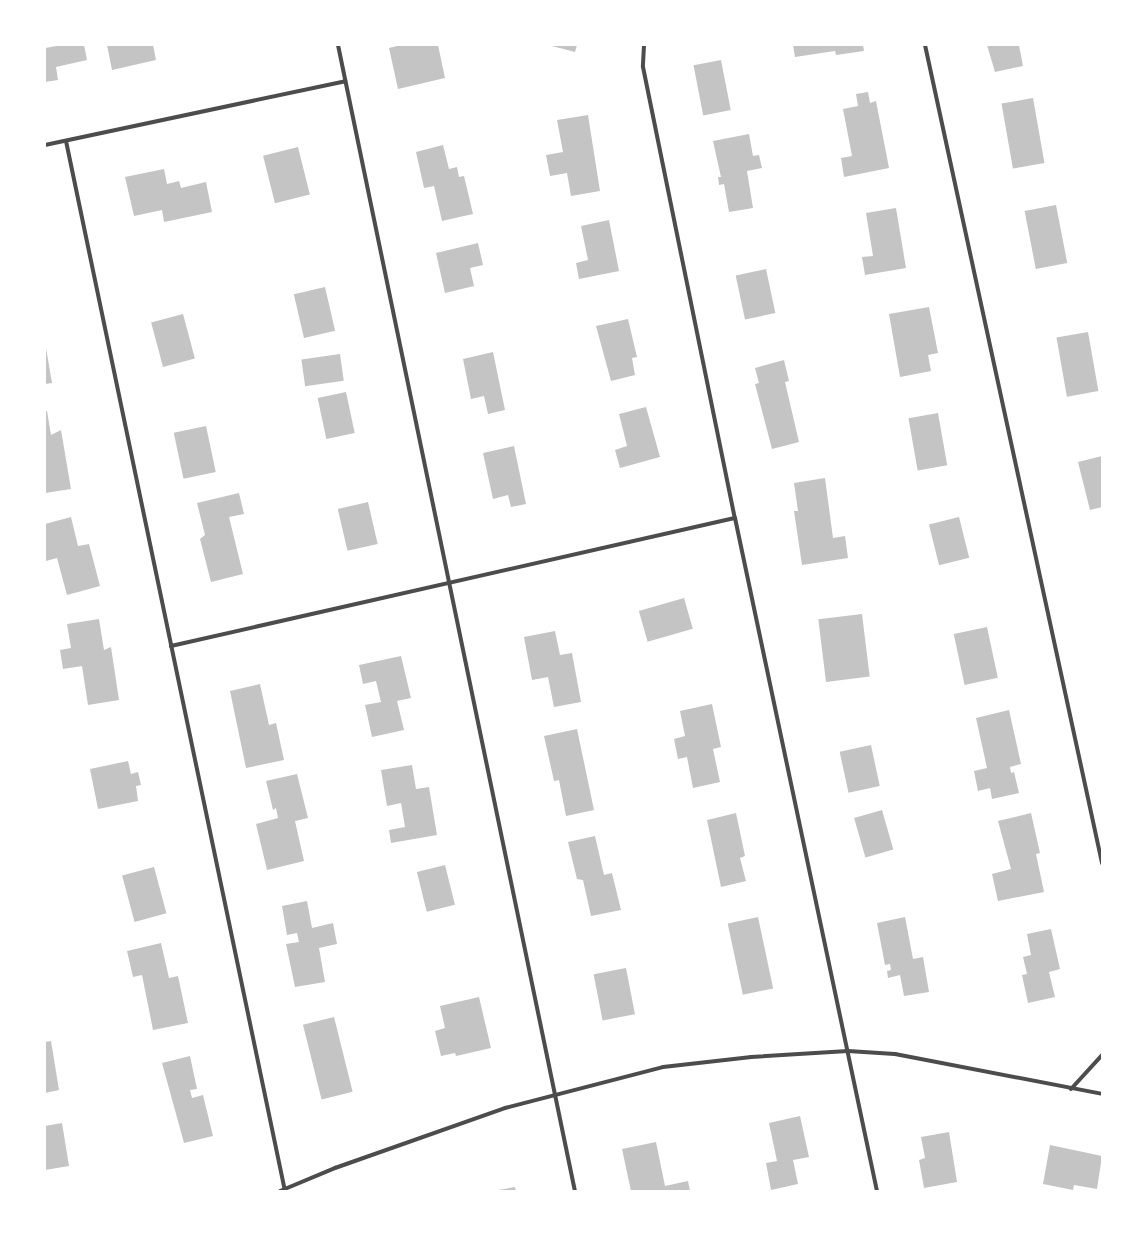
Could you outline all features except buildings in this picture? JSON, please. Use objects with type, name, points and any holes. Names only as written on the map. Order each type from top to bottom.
[{"type":"street","points":[[338,45],[575,1191]]},
{"type":"street","points":[[644,45],[645,75],[735,518],[877,1191]]},
{"type":"street","points":[[925,45],[1102,863]]},
{"type":"street","points":[[45,145],[345,81]]},
{"type":"street","points":[[66,141],[283,1190],[335,1168],[505,1108],[663,1067],[751,1057],[848,1052],[895,1054],[1102,1094]]},
{"type":"street","points":[[171,646],[735,518]]},
{"type":"street","points":[[1071,1089],[1102,1055]]}]
